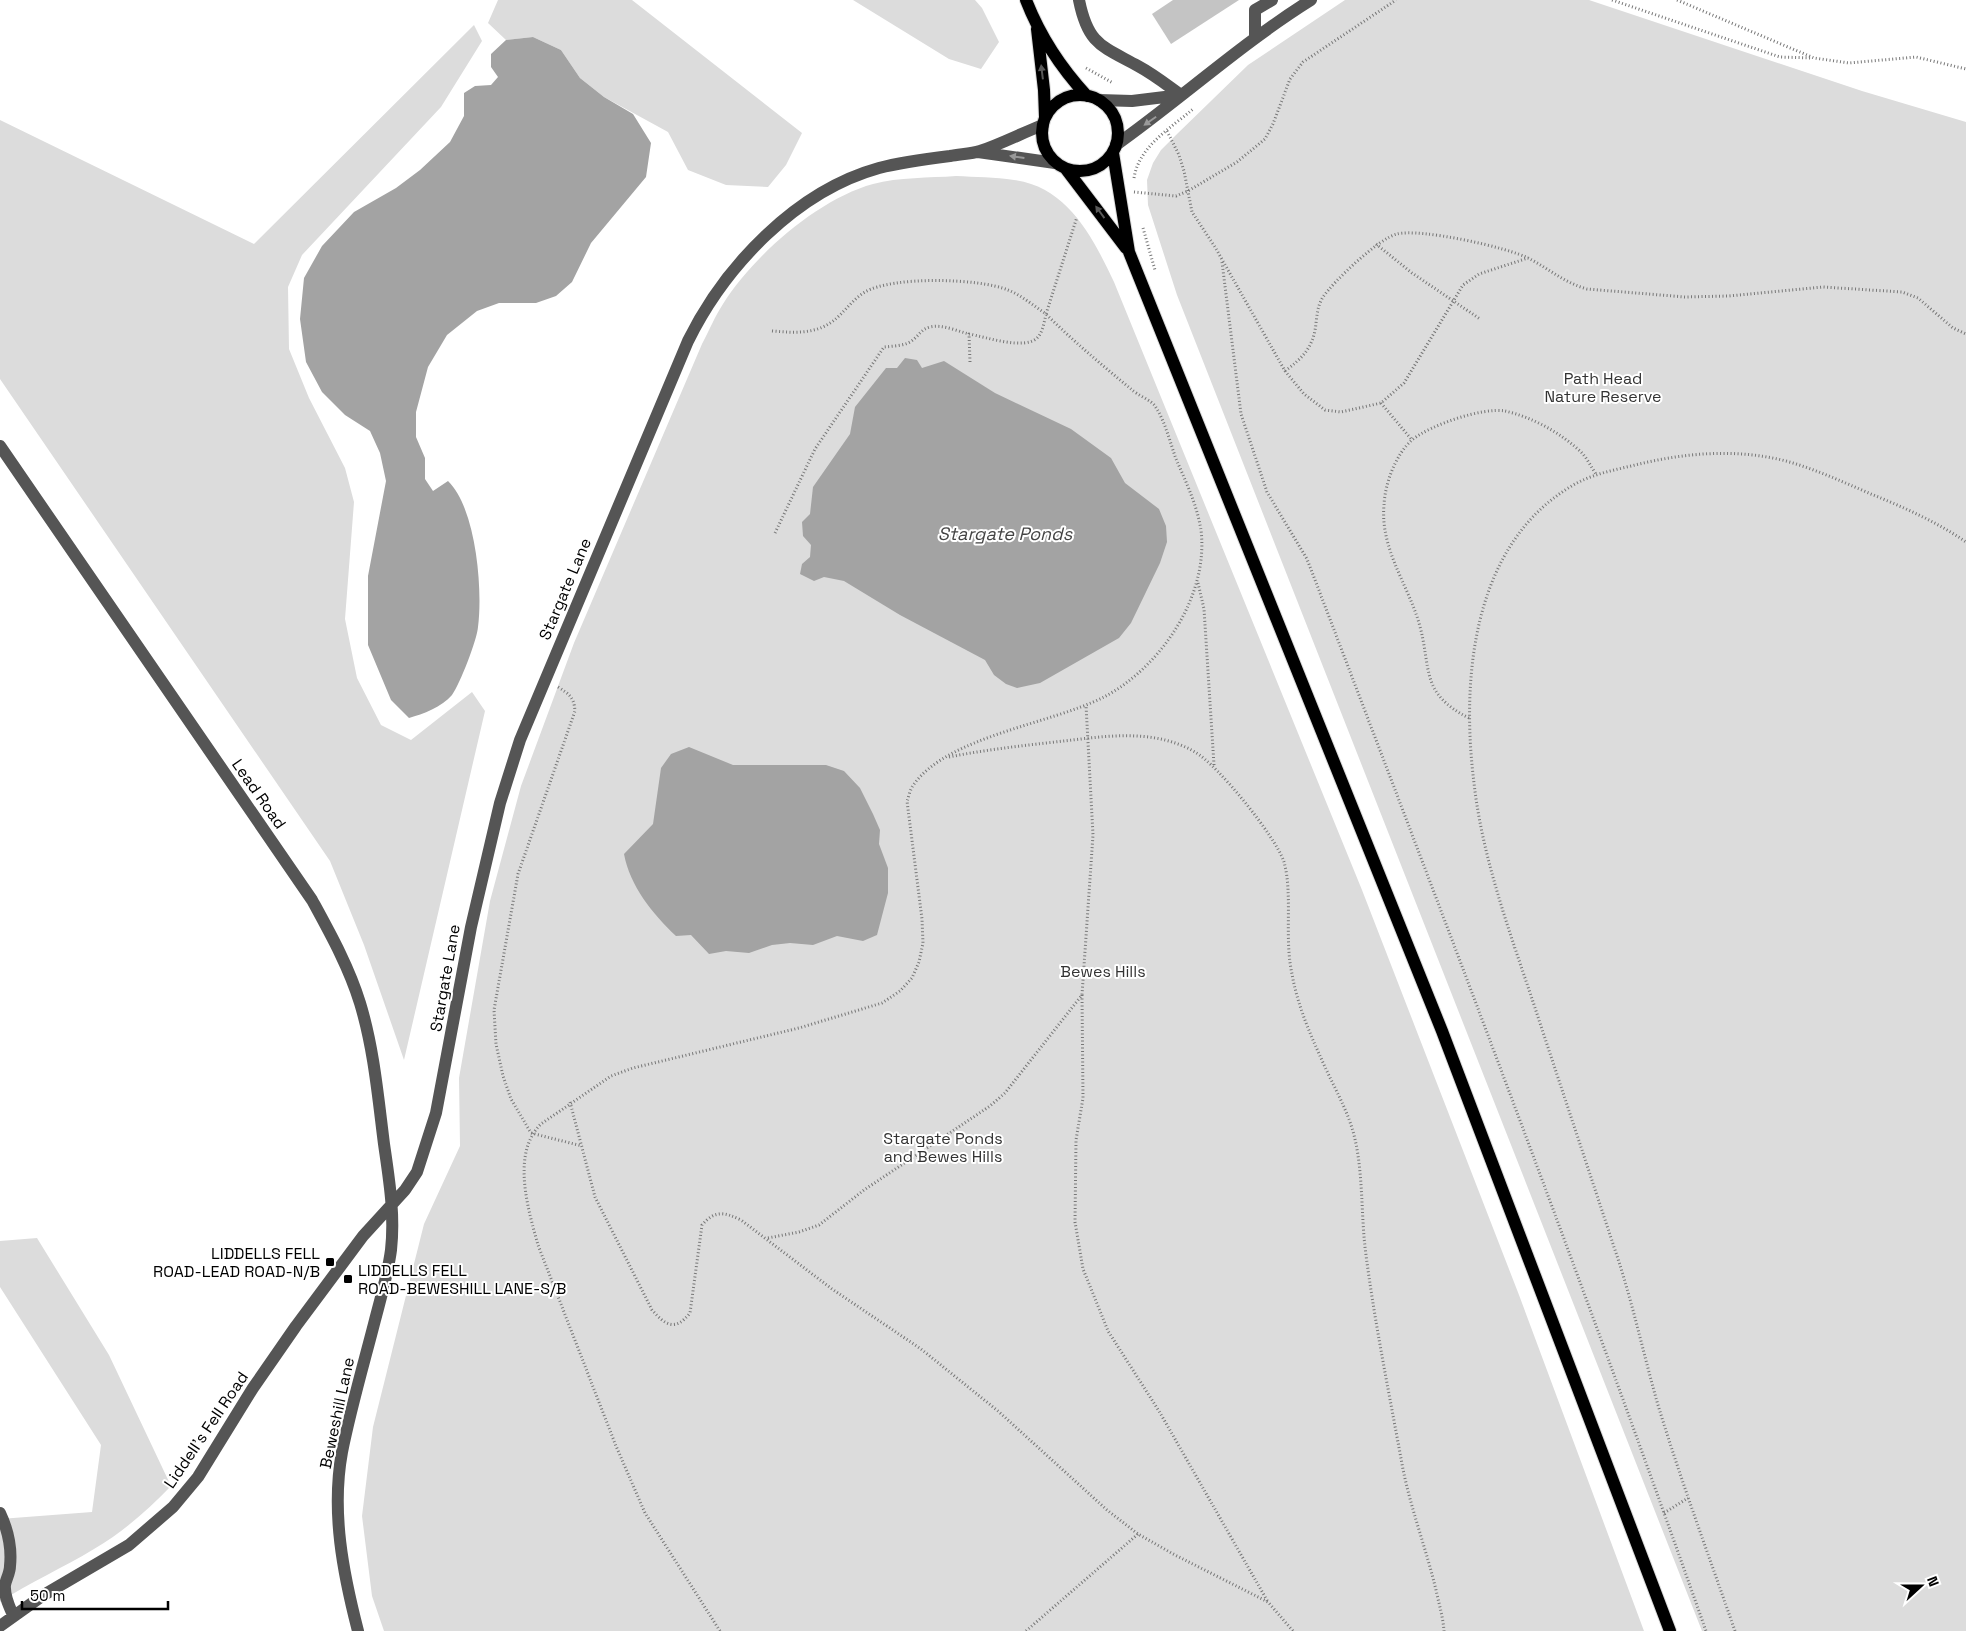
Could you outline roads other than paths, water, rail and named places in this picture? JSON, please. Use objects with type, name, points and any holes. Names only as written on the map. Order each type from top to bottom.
[{"type":"main road","points":[[1026,0],[1036,27],[1044,90],[1044,145],[1097,208],[1129,252],[1439,1022],[1670,1631]]},
{"type":"main road","points":[[1036,27],[1072,80],[1107,107],[1117,125],[1115,149],[1129,252]]},
{"type":"main road","points":[[1044,121],[1058,102],[1067,97],[1077,94],[1093,98]]},
{"type":"main road","points":[[1060,166],[1078,172],[1088,171],[1105,162],[1115,149]]},
{"type":"street","points":[[1079,0],[1084,22],[1095,40],[1114,56],[1138,66],[1181,95]]},
{"type":"street","points":[[1255,37],[1256,10],[1272,0]]},
{"type":"street","points":[[1115,149],[1255,37],[1311,0]]},
{"type":"street","points":[[1093,98],[1132,101],[1181,95]]},
{"type":"street","name":"Stargate Lane","points":[[392,1203],[414,1177],[428,1142],[444,1073],[470,927],[500,803],[520,740],[544,678],[688,341],[703,311],[729,275],[757,245],[792,214],[819,194],[848,178],[905,162],[978,152],[1044,121]]},
{"type":"street","name":"Stargate Lane","points":[[978,152],[1060,166]]},
{"type":"street","name":"Lead Road","points":[[0,446],[312,900],[331,935],[360,1002],[369,1036],[392,1203]]},
{"type":"street","name":"Liddell's Fell Road","points":[[0,1626],[13,1615],[129,1545],[173,1507],[198,1477],[253,1388],[296,1326],[363,1236],[392,1203]]},
{"type":"street","name":"Beweshill Lane","points":[[358,1631],[342,1555],[338,1520],[338,1485],[350,1416],[386,1278],[391,1249],[392,1203]]},
{"type":"street","points":[[0,1513],[6,1527],[10,1546],[10,1568],[5,1585],[6,1598],[13,1615]]},
{"type":"water","points":[[533,37],[561,50],[580,78],[604,97],[633,114],[651,143],[646,177],[591,243],[572,282],[556,296],[536,303],[499,303],[477,311],[447,335],[428,367],[416,412],[416,437],[425,458],[425,479],[433,491],[448,481],[458,493],[465,510],[471,529],[478,571],[479,611],[475,642],[452,695],[438,706],[409,718],[391,700],[368,645],[368,576],[386,481],[380,453],[370,431],[345,415],[322,392],[306,362],[300,319],[304,278],[322,246],[354,212],[396,188],[420,170],[450,142],[464,116],[464,93],[475,86],[491,85],[498,77],[491,67],[491,54],[506,40]]},
{"type":"water","name":"Stargate Ponds","points":[[905,358],[917,360],[922,368],[944,361],[995,393],[1071,429],[1111,458],[1125,483],[1159,509],[1166,526],[1167,542],[1160,563],[1131,623],[1119,638],[1040,683],[1017,688],[1006,684],[994,675],[985,660],[900,615],[844,581],[824,577],[814,581],[800,574],[802,564],[810,557],[811,545],[803,536],[802,522],[810,514],[813,487],[850,434],[855,407],[886,368],[897,368]]},
{"type":"water","points":[[689,747],[733,765],[826,765],[844,771],[860,788],[873,814],[880,830],[879,844],[888,868],[888,893],[877,935],[863,941],[837,936],[813,945],[790,943],[772,945],[749,953],[726,951],[709,954],[691,935],[676,936],[667,927],[637,888],[631,877],[624,854],[653,824],[661,768],[671,754]]},
{"type":"place","name":"LIDDELLS FELL ROAD-LEAD ROAD-N/B","points":[[330,1262]]},
{"type":"place","name":"LIDDELLS FELL ROAD-BEWESHILL LANE-S/B","points":[[348,1279]]},
{"type":"park label","name":"Path Head Nature Reserve","points":[[1603,387]]},
{"type":"park label","name":"Bewes Hills","points":[[1103,971]]},
{"type":"park label","name":"Stargate Ponds and Bewes Hills","points":[[943,1147]]}]
